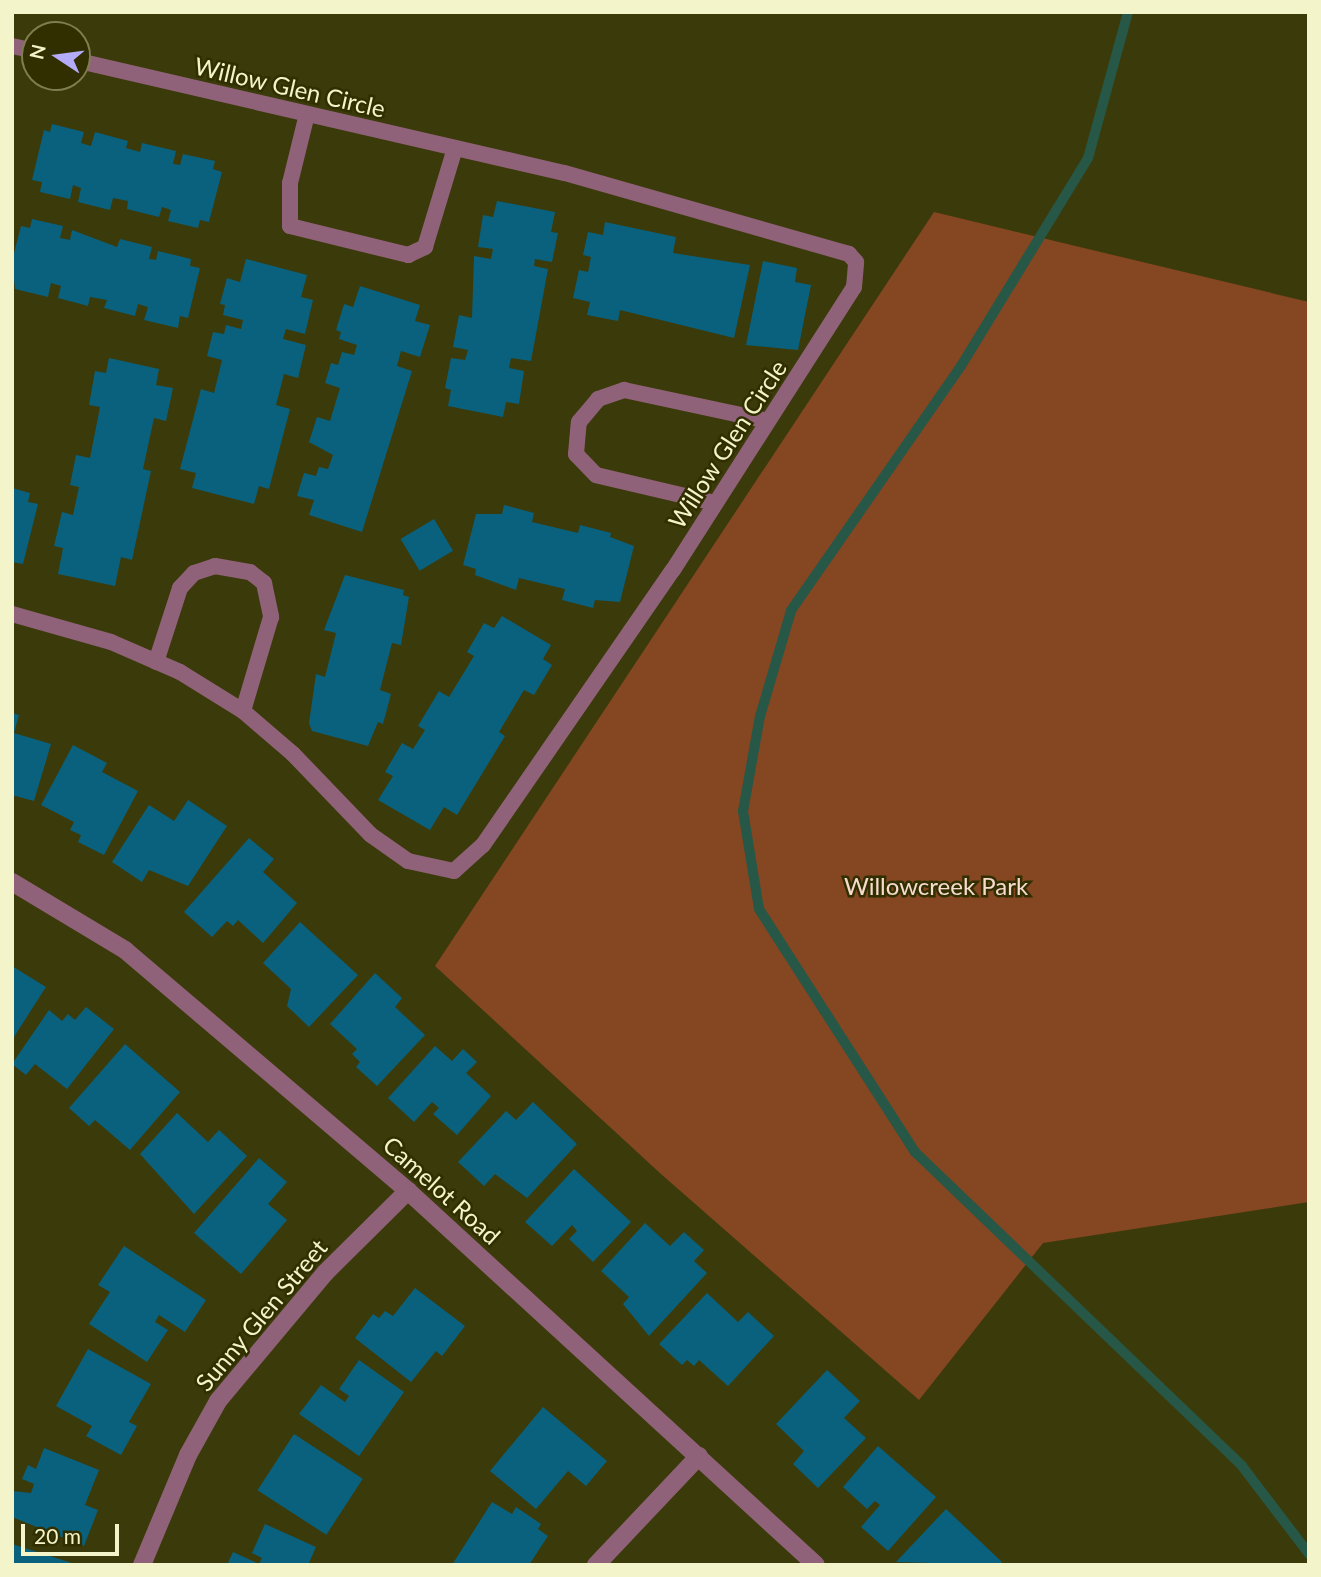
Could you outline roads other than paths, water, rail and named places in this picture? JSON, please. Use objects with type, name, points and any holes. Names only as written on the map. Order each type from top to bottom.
[{"type":"street","name":"Camelot Road","points":[[12,882],[125,950],[408,1191],[816,1565]]},
{"type":"street","name":"Sunny Glen Street","points":[[142,1565],[188,1455],[218,1401],[325,1273],[408,1191]]},
{"type":"street","points":[[596,1565],[699,1456]]},
{"type":"lane","name":"Willow Glen Circle","points":[[12,614],[57,623],[156,662],[243,711],[293,754],[371,835],[408,862],[454,871],[483,845],[715,503],[854,287],[856,262],[849,254],[455,148],[91,64]]},
{"type":"lane","points":[[307,114],[290,184],[290,226],[408,255],[425,247],[455,148]]},
{"type":"lane","points":[[715,503],[596,475],[576,454],[579,422],[598,399],[624,390],[768,421]]},
{"type":"lane","points":[[156,662],[180,588],[194,573],[215,566],[250,572],[264,583],[271,617],[243,711]]},
{"type":"waterway","points":[[1128,12],[1088,158],[961,366],[791,611],[760,716],[743,811],[759,909],[915,1152],[1242,1466],[1309,1554]]},
{"type":"park label","name":"Willowcreek Park","points":[[936,886]]}]
